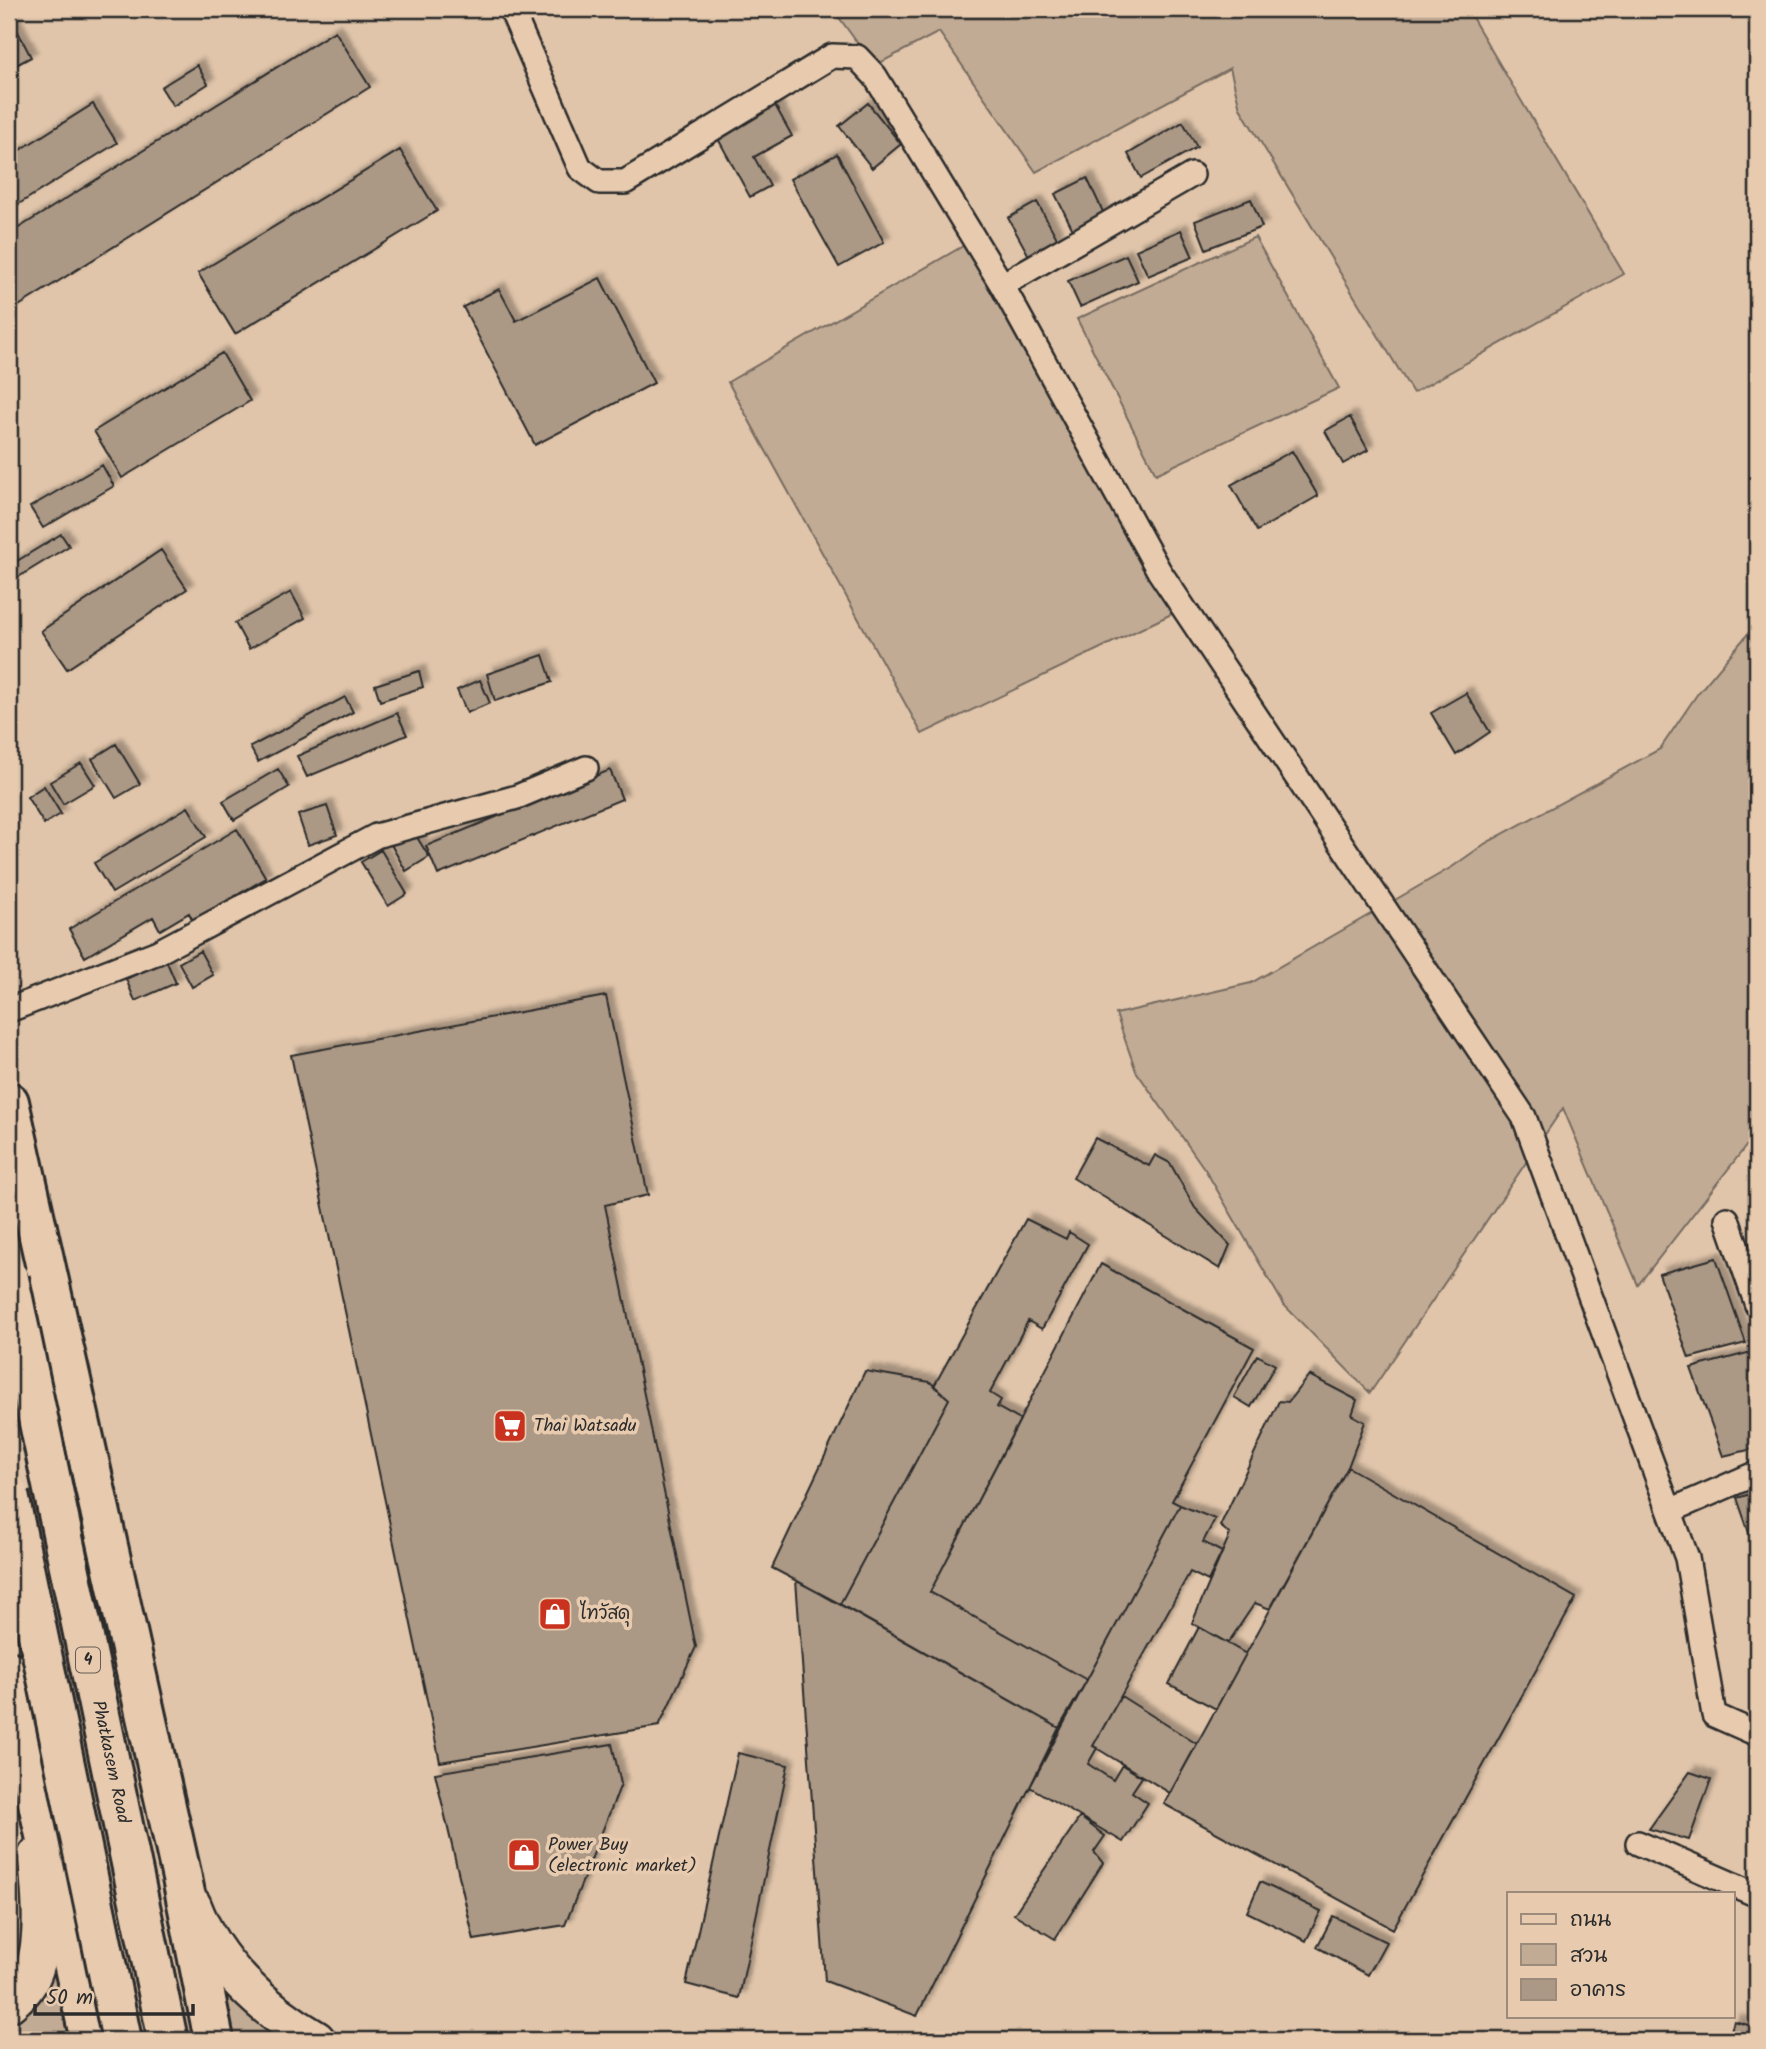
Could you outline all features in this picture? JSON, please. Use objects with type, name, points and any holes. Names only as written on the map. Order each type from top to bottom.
[{"type":"highway","points":[[9,1101],[181,1878],[214,2040]]},
{"type":"highway","name":"Phatkasem Road","points":[[9,1279],[168,2040]]},
{"type":"highway","points":[[9,1494],[122,2040]]},
{"type":"highway","points":[[9,1671],[90,2040]]},
{"type":"highway","points":[[72,1963],[93,1992],[104,2000],[123,2002],[146,1997],[175,1982],[188,1968],[195,1947]]},
{"type":"main road","points":[[9,2003],[26,1986],[40,1944],[41,1898],[29,1769]]},
{"type":"main road","points":[[181,1878],[201,1929],[233,1973],[278,2017],[316,2040]]},
{"type":"street","points":[[511,9],[580,168],[599,182],[625,182],[832,56],[857,57],[875,76],[1002,285],[1159,571],[1524,1117],[1687,1558],[1714,1715],[1757,1734]]},
{"type":"street","points":[[1002,285],[1192,175]]},
{"type":"street","points":[[9,1010],[158,952],[376,836],[499,803],[586,768]]},
{"type":"street","points":[[1727,1219],[1757,1305]]},
{"type":"street","points":[[1670,1511],[1757,1473]]},
{"type":"street","points":[[1637,1843],[1757,1895]]},
{"type":"green space","points":[[833,9],[1467,9],[1624,274],[1413,393],[1240,108],[1230,68],[1036,172],[939,32],[874,66]]},
{"type":"green space","points":[[1255,237],[1339,388],[1156,474],[1077,319]]},
{"type":"green space","points":[[975,239],[1184,608],[922,734],[728,382]]},
{"type":"green space","points":[[1757,623],[1757,1132],[1638,1285],[1563,1108],[1370,1393],[1284,1305],[1206,1171],[1136,1071],[1116,1014],[1251,983],[1452,867],[1486,843],[1660,749],[1698,693]]},
{"type":"green space","points":[[59,1966],[74,2040],[9,2040],[9,2021],[34,2000]]},
{"type":"green space","points":[[217,1981],[263,2026],[282,2040],[228,2040]]},
{"type":"building","points":[[13,22],[31,57],[9,69],[9,25]]},
{"type":"building","points":[[335,31],[370,87],[9,312],[9,234]]},
{"type":"building","points":[[197,65],[208,84],[173,106],[161,87]]},
{"type":"building","points":[[868,103],[901,144],[872,168],[839,126]]},
{"type":"building","points":[[93,104],[117,143],[9,210],[9,157]]},
{"type":"building","points":[[775,105],[792,136],[754,157],[770,186],[750,197],[717,137]]},
{"type":"building","points":[[1183,122],[1197,147],[1141,178],[1128,154]]},
{"type":"building","points":[[400,150],[437,211],[235,334],[198,273]]},
{"type":"building","points":[[837,154],[884,242],[839,267],[790,179]]},
{"type":"building","points":[[1087,178],[1105,216],[1074,232],[1055,194]]},
{"type":"building","points":[[1251,199],[1262,227],[1206,249],[1195,221]]},
{"type":"building","points":[[1037,202],[1058,240],[1029,256],[1008,218]]},
{"type":"building","points":[[1181,230],[1193,257],[1148,276],[1136,250]]},
{"type":"building","points":[[1126,255],[1138,281],[1080,307],[1068,281]]},
{"type":"building","points":[[600,278],[654,383],[535,445],[463,307],[499,289],[516,321]]},
{"type":"building","points":[[222,353],[250,401],[122,478],[94,431]]},
{"type":"building","points":[[1350,417],[1368,450],[1343,464],[1325,431]]},
{"type":"building","points":[[1292,451],[1318,496],[1257,531],[1231,485]]},
{"type":"building","points":[[102,465],[114,486],[43,528],[30,507]]},
{"type":"building","points":[[61,534],[69,546],[12,581],[9,566]]},
{"type":"building","points":[[161,550],[187,589],[67,669],[41,631]]},
{"type":"building","points":[[291,592],[305,618],[249,649],[235,623]]},
{"type":"building","points":[[543,655],[552,682],[495,701],[487,674]]},
{"type":"building","points":[[419,671],[423,687],[380,701],[375,685]]},
{"type":"building","points":[[480,680],[490,703],[467,713],[457,690]]},
{"type":"building","points":[[1466,693],[1490,732],[1456,755],[1431,713]]},
{"type":"building","points":[[345,697],[353,712],[258,762],[250,747]]},
{"type":"building","points":[[397,713],[407,735],[307,777],[297,756]]},
{"type":"building","points":[[116,744],[140,784],[116,798],[92,759]]},
{"type":"building","points":[[81,763],[95,785],[63,804],[50,782]]},
{"type":"building","points":[[278,769],[289,787],[234,820],[223,801]]},
{"type":"building","points":[[610,770],[622,799],[438,875],[426,846]]},
{"type":"building","points":[[44,786],[61,814],[44,824],[27,797]]},
{"type":"building","points":[[327,806],[337,835],[308,845],[298,815]]},
{"type":"building","points":[[188,807],[206,837],[112,893],[94,863]]},
{"type":"building","points":[[237,829],[266,878],[193,921],[189,913],[160,930],[153,917],[85,957],[69,929]]},
{"type":"building","points":[[412,829],[429,857],[406,871],[390,843]]},
{"type":"building","points":[[381,850],[407,894],[388,906],[361,862]]},
{"type":"building","points":[[200,951],[213,975],[192,987],[179,963]]},
{"type":"building","points":[[166,960],[176,983],[135,1001],[126,979]]},
{"type":"building","name":"Thai Watsadu","points":[[606,996],[648,1195],[605,1205],[696,1647],[659,1726],[440,1762],[291,1055]]},
{"type":"building","points":[[1095,1138],[1149,1166],[1155,1155],[1170,1163],[1195,1208],[1230,1245],[1220,1269],[1073,1178]]},
{"type":"building","points":[[1026,1219],[1066,1239],[1069,1232],[1088,1244],[1042,1329],[1028,1321],[990,1393],[1001,1400],[997,1407],[1020,1420],[930,1592],[1087,1680],[1059,1728],[840,1604],[949,1399],[934,1386]]},
{"type":"building","points":[[1716,1258],[1746,1343],[1689,1358],[1659,1274]]},
{"type":"building","points":[[1101,1264],[1254,1348],[1172,1501],[1180,1505],[1087,1680],[930,1592]]},
{"type":"building","points":[[1755,1351],[1757,1448],[1723,1456],[1691,1368]]},
{"type":"building","points":[[1257,1355],[1275,1365],[1251,1407],[1234,1397]]},
{"type":"building","points":[[865,1371],[930,1382],[949,1399],[840,1604],[772,1568]]},
{"type":"building","points":[[1309,1375],[1357,1400],[1352,1415],[1365,1422],[1348,1467],[1270,1609],[1255,1603],[1228,1643],[1192,1623],[1230,1534],[1220,1526],[1279,1401],[1288,1402]]},
{"type":"building","points":[[1348,1467],[1576,1598],[1393,1929],[1164,1804]]},
{"type":"building","points":[[1757,1492],[1757,1556],[1737,1498]]},
{"type":"building","points":[[1180,1505],[1215,1519],[1203,1542],[1222,1552],[1208,1581],[1190,1572],[1093,1746],[1097,1748],[1088,1764],[1113,1780],[1122,1765],[1142,1777],[1132,1792],[1148,1803],[1123,1842],[1030,1787]]},
{"type":"building","points":[[796,1580],[1059,1728],[917,2016],[825,1981]]},
{"type":"building","points":[[1199,1627],[1246,1654],[1216,1709],[1169,1684]]},
{"type":"building","points":[[1121,1696],[1197,1744],[1170,1793],[1093,1746]]},
{"type":"building","name":"Power Buy (electronic market)","points":[[612,1744],[621,1784],[565,1925],[474,1940],[435,1773]]},
{"type":"building","points":[[738,1753],[788,1765],[739,1998],[686,1984]]},
{"type":"building","points":[[1690,1772],[1711,1779],[1689,1840],[1649,1829]]},
{"type":"building","points":[[1080,1817],[1105,1836],[1094,1852],[1103,1863],[1055,1939],[1014,1914]]},
{"type":"building","points":[[1260,1882],[1321,1911],[1306,1941],[1247,1912]]},
{"type":"building","points":[[1333,1916],[1386,1942],[1368,1975],[1317,1947]]},
{"type":"building","points":[[1734,2021],[1755,2027],[1751,2040],[1728,2040]]},
{"type":"place","name":"Thai Watsadu","points":[[510,1426]]},
{"type":"place","name":"ไทวัสดุ","points":[[555,1614]]},
{"type":"place","name":"Power Buy (electronic market)","points":[[524,1855]]}]
